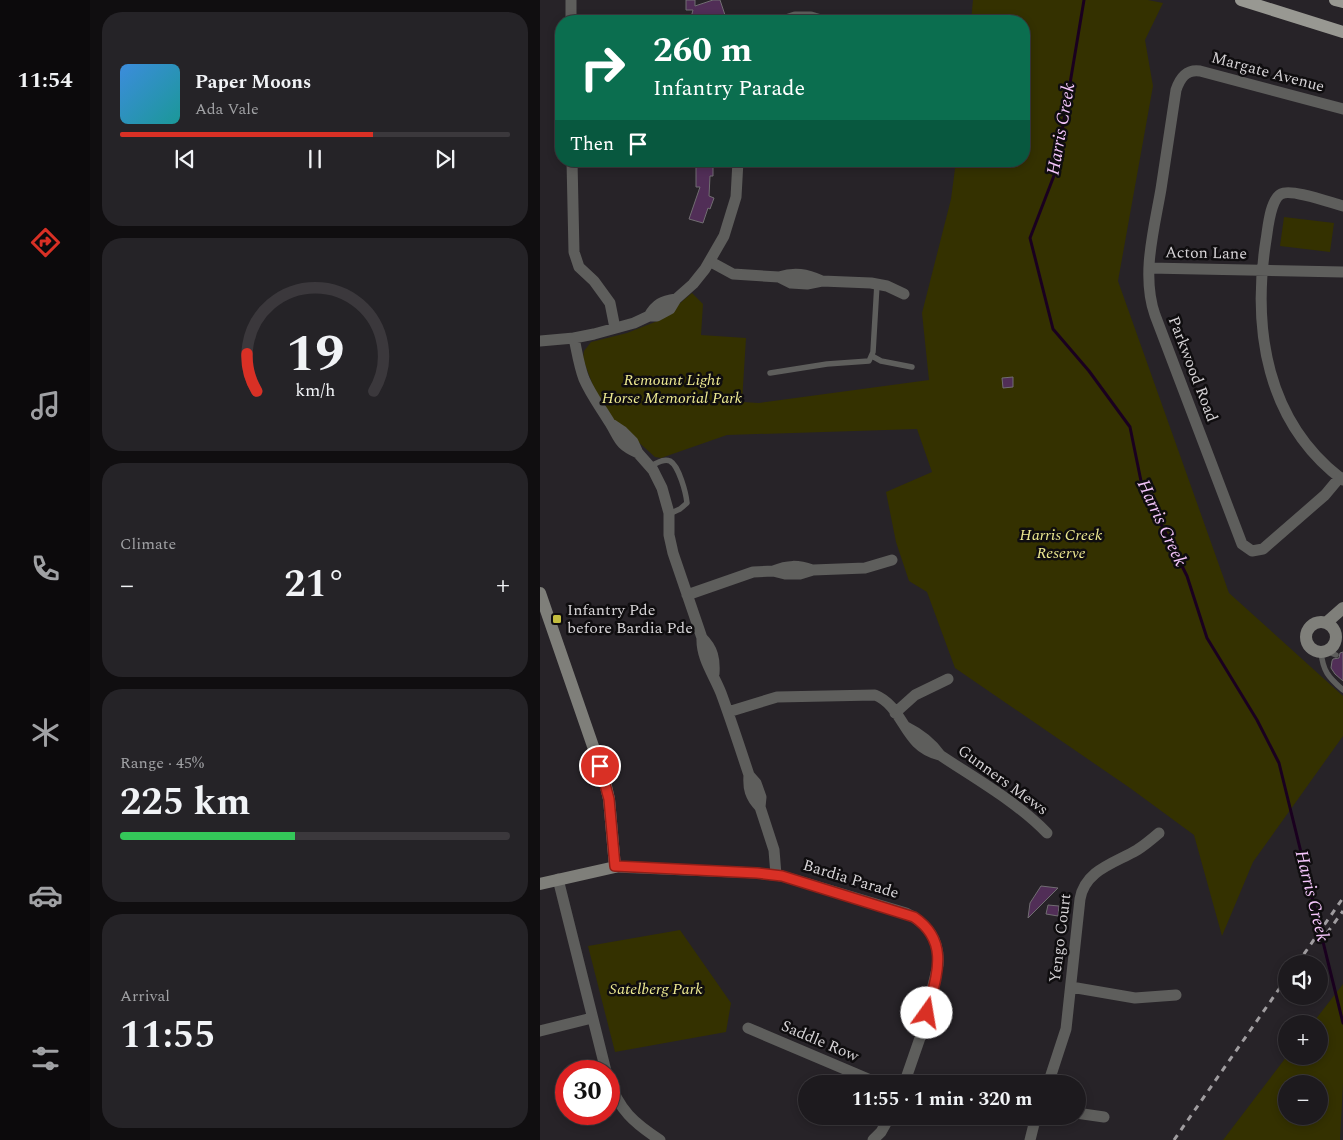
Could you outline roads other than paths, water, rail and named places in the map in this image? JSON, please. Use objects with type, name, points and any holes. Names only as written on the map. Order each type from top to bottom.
[{"type":"main road","points":[[1242,0],[1343,32]]},
{"type":"main road","points":[[1335,0],[1343,2]]},
{"type":"street","points":[[571,0],[571,15]]},
{"type":"street","name":"Margate Avenue","points":[[1184,74],[1193,70],[1200,71],[1343,109]]},
{"type":"street","name":"Parkwood Road","points":[[1184,74],[1178,82],[1176,90],[1151,250],[1149,284],[1152,306],[1242,544],[1252,551],[1262,549],[1341,479]]},
{"type":"street","points":[[572,167],[574,252],[579,267],[594,281],[610,303],[615,328]]},
{"type":"street","points":[[540,341],[574,338],[615,328],[634,323],[649,316],[657,316],[670,308],[676,299],[693,284],[710,262],[724,236],[733,211],[738,183],[738,167]]},
{"type":"street","points":[[1341,479],[1318,460],[1291,423],[1268,363],[1263,336],[1261,308],[1269,220],[1272,206],[1278,195],[1293,193],[1343,206]]},
{"type":"street","points":[[710,262],[733,274],[779,278],[791,283],[807,284],[822,281],[877,284],[904,294]]},
{"type":"street","name":"Acton Lane","points":[[1149,268],[1343,272]]},
{"type":"street","points":[[574,338],[584,380],[598,407],[610,423],[616,437],[627,448],[638,452],[650,466],[662,488],[669,514],[670,544],[702,638],[702,648],[707,663],[714,674],[749,775],[756,783],[761,797],[760,807],[774,850],[776,875]]},
{"type":"street","points":[[687,595],[747,573],[774,571],[785,574],[800,574],[812,570],[865,568],[892,560]]},
{"type":"street","points":[[540,593],[606,783],[610,805],[615,866]]},
{"type":"street","points":[[1326,622],[1339,631],[1328,652],[1314,650],[1310,647],[1306,636],[1308,628],[1312,624],[1326,622],[1343,608]]},
{"type":"street","points":[[895,713],[915,695],[948,679]]},
{"type":"street","name":"Gunners Mews","points":[[728,712],[777,697],[869,694],[880,698],[906,727],[919,734],[934,746],[940,754],[1027,814],[1047,833]]},
{"type":"street","name":"Yengo Court","points":[[1051,1075],[1066,1029],[1080,899],[1086,880],[1096,872],[1137,850],[1160,833]]},
{"type":"street","name":"Bardia Parade","points":[[540,884],[615,866],[776,875],[789,877],[906,913],[922,922],[933,936],[938,956],[936,973],[921,1035],[907,1075]]},
{"type":"street","points":[[558,879],[603,1060]]},
{"type":"street","points":[[1071,987],[1135,998],[1176,995]]},
{"type":"street","points":[[540,1031],[592,1018]]},
{"type":"street","name":"Saddle Row","points":[[748,1028],[859,1075]]},
{"type":"street","points":[[620,1105],[627,1115],[642,1129],[660,1140]]},
{"type":"street","points":[[1086,1114],[1104,1117]]},
{"type":"street","points":[[879,1137],[885,1125]]},
{"type":"street","points":[[1030,1140],[1034,1125]]},
{"type":"lane","points":[[770,373],[826,364],[866,362],[872,356],[877,284]]},
{"type":"lane","points":[[872,356],[881,361],[912,367]]},
{"type":"lane","points":[[650,466],[663,460],[670,461],[675,466],[686,492],[686,503],[680,509],[669,514]]},
{"type":"lane","points":[[1328,652],[1322,662],[1328,677],[1343,690]]},
{"type":"waterway","name":"Harris Creek","points":[[1084,0],[1055,173],[1030,238],[1053,329],[1089,371],[1130,427],[1142,486],[1187,576],[1207,638],[1257,720],[1279,763],[1343,1023]]},
{"type":"railway","points":[[1303,955],[1343,898]]},
{"type":"railway","points":[[1327,933],[1343,911]]},
{"type":"railway","points":[[1174,1140],[1278,990]]},
{"type":"place","name":"Infantry Pde before Bardia Pde","points":[[557,619]]},
{"type":"park label","name":"Remount Light Horse Memorial Park","points":[[672,389]]},
{"type":"park label","name":"Harris Creek Reserve","points":[[1061,544]]},
{"type":"park label","name":"Satelberg Park","points":[[656,989]]}]
